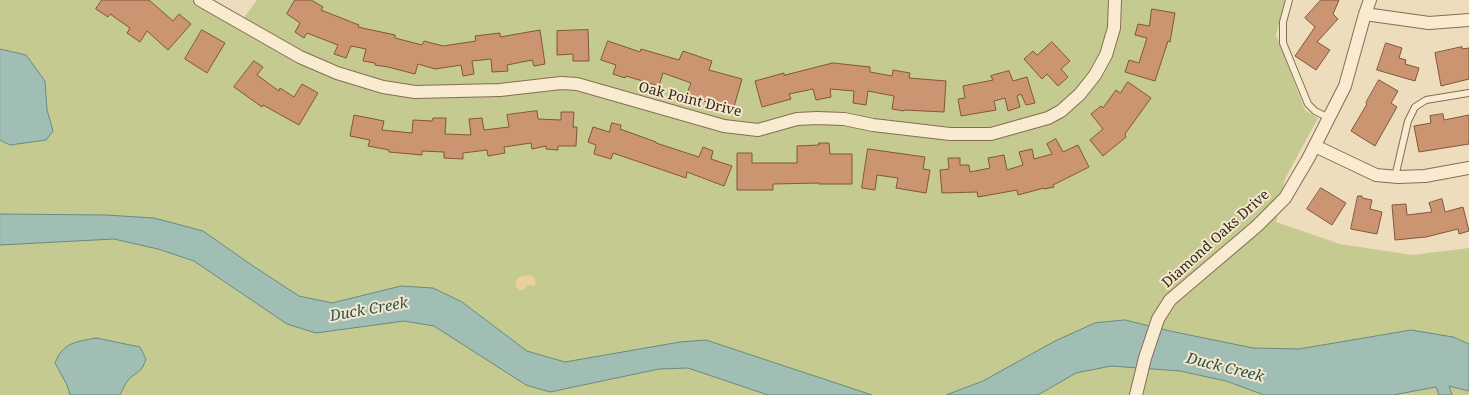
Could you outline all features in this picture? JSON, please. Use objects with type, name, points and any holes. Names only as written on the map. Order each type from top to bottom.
[{"type":"street","name":"Oak Point Drive","points":[[207,2],[300,57],[337,73],[383,87],[415,92],[500,90],[561,83],[577,84],[724,126],[751,130],[758,130],[797,119],[816,118],[844,119],[873,125],[950,134],[991,134],[1048,118],[1061,111],[1080,94],[1095,75],[1106,55],[1114,28],[1115,0]]},
{"type":"street","name":"Diamond Oaks Drive","points":[[1136,395],[1145,358],[1158,319],[1170,300],[1257,226],[1285,198],[1316,146],[1345,86],[1370,0]]},
{"type":"street","points":[[1365,14],[1429,24],[1469,20]]},
{"type":"street","points":[[1316,146],[1376,175],[1395,177],[1425,176],[1469,168]]},
{"type":"lane","points":[[1289,0],[1283,22],[1282,43],[1308,104],[1315,112],[1329,118]]},
{"type":"lane","points":[[1395,177],[1408,121],[1415,108],[1426,100],[1469,93]]},
{"type":"green space","points":[[0,0],[193,0],[237,27],[257,0],[1285,0],[1276,35],[1305,110],[1318,118],[1285,179],[1276,222],[1340,244],[1412,255],[1469,248],[1469,395],[0,395]]},
{"type":"sand","points":[[532,275],[536,284],[534,286],[527,285],[525,289],[520,291],[516,286],[516,281],[519,277]]},
{"type":"water","points":[[0,49],[26,55],[45,81],[47,110],[53,131],[46,140],[10,145],[0,140]]},
{"type":"water","name":"Duck Creek","points":[[0,214],[106,215],[154,218],[203,231],[299,296],[332,303],[401,286],[433,288],[462,302],[527,351],[565,362],[680,342],[706,340],[872,395],[768,395],[688,368],[659,369],[550,392],[526,385],[434,326],[404,321],[316,333],[287,324],[194,261],[158,249],[114,239],[0,245]]},
{"type":"water","name":"Duck Creek","points":[[1125,320],[1253,348],[1299,349],[1411,330],[1453,337],[1469,344],[1469,391],[1449,386],[1452,395],[1439,395],[1436,387],[1393,395],[1264,395],[1226,381],[1180,371],[1111,366],[1076,373],[1038,395],[946,395],[983,381],[1055,341],[1095,323]]},
{"type":"water","points":[[96,338],[140,347],[146,359],[143,367],[128,380],[120,395],[70,395],[67,385],[55,363],[58,356],[71,344]]},
{"type":"building","points":[[102,0],[149,0],[173,21],[179,14],[191,24],[168,50],[147,31],[140,42],[127,33],[130,28],[110,14],[108,17],[96,9]]},
{"type":"building","points":[[295,0],[311,0],[323,7],[321,10],[359,25],[358,27],[395,35],[395,38],[422,45],[424,41],[443,46],[476,41],[475,36],[500,33],[500,37],[540,30],[545,64],[534,66],[532,60],[507,65],[508,71],[492,72],[491,59],[472,61],[474,74],[463,76],[461,65],[435,69],[418,64],[415,74],[375,65],[375,63],[363,61],[366,49],[351,46],[346,58],[334,54],[338,45],[307,33],[304,38],[295,32],[300,23],[287,14]]},
{"type":"building","points":[[1321,0],[1339,0],[1333,14],[1338,19],[1317,42],[1330,50],[1316,70],[1295,56],[1315,27],[1305,18]]},
{"type":"building","points":[[1152,9],[1175,13],[1170,42],[1168,41],[1155,81],[1125,72],[1129,60],[1139,63],[1147,38],[1135,35],[1138,24],[1149,26]]},
{"type":"building","points":[[202,30],[225,43],[207,73],[185,59]]},
{"type":"building","points":[[588,30],[589,61],[573,61],[573,54],[557,55],[557,31]]},
{"type":"building","points":[[608,41],[640,52],[641,49],[679,60],[683,51],[712,61],[709,70],[742,79],[733,110],[686,96],[691,83],[663,73],[659,86],[626,76],[625,78],[613,74],[616,65],[601,60]]},
{"type":"building","points":[[1052,42],[1070,61],[1061,69],[1068,77],[1058,86],[1047,74],[1042,79],[1024,59],[1033,51],[1037,55]]},
{"type":"building","points":[[1386,43],[1402,48],[1399,58],[1406,60],[1405,64],[1419,68],[1415,81],[1377,70]]},
{"type":"building","points":[[1462,47],[1462,49],[1469,48],[1469,79],[1441,86],[1435,53]]},
{"type":"building","points":[[254,61],[263,67],[257,75],[279,91],[280,88],[294,97],[302,84],[318,93],[299,125],[263,105],[262,107],[234,87]]},
{"type":"building","points":[[833,63],[870,67],[870,72],[892,76],[893,70],[910,73],[909,78],[946,81],[944,112],[904,111],[892,109],[894,96],[868,91],[866,105],[853,103],[854,91],[830,89],[831,97],[816,100],[813,89],[789,94],[791,99],[762,107],[755,81],[784,73],[784,75]]},
{"type":"building","points":[[1009,71],[1013,81],[1027,77],[1035,103],[1026,105],[1021,94],[1017,96],[1020,107],[1008,111],[1005,98],[994,101],[996,110],[961,116],[958,99],[965,98],[963,86],[993,80],[991,76]]},
{"type":"building","points":[[1379,80],[1398,91],[1391,103],[1397,107],[1375,146],[1351,131]]},
{"type":"building","points":[[1128,82],[1151,98],[1125,134],[1126,137],[1103,156],[1090,140],[1103,129],[1091,114],[1101,106],[1103,108],[1116,90],[1120,93]]},
{"type":"building","points":[[537,111],[538,119],[561,120],[561,112],[574,112],[573,127],[577,127],[576,146],[558,146],[558,150],[546,149],[546,146],[532,149],[531,143],[504,147],[505,153],[488,156],[487,150],[463,153],[463,159],[444,158],[444,152],[422,151],[422,155],[389,152],[389,150],[368,146],[370,140],[350,136],[354,115],[384,121],[382,130],[412,133],[413,120],[432,121],[433,118],[446,118],[445,134],[471,135],[469,119],[482,118],[484,130],[509,127],[507,115]]},
{"type":"building","points":[[1443,114],[1444,120],[1469,115],[1469,144],[1419,152],[1414,126],[1431,123],[1430,116]]},
{"type":"building","points":[[612,123],[621,125],[620,129],[699,157],[703,147],[713,151],[711,159],[732,166],[724,186],[687,172],[686,178],[613,153],[611,159],[594,154],[596,145],[588,142],[593,127],[609,132]]},
{"type":"building","points":[[1056,139],[1063,152],[1078,145],[1089,167],[1053,185],[1054,187],[1018,195],[1017,190],[978,197],[977,192],[942,193],[940,170],[949,169],[948,158],[960,158],[960,165],[969,165],[970,172],[990,168],[988,158],[1004,155],[1007,170],[1023,165],[1019,152],[1032,149],[1034,159],[1052,154],[1047,144]]},
{"type":"building","points":[[819,143],[829,143],[830,154],[852,154],[852,184],[773,184],[773,190],[737,190],[737,153],[752,153],[752,163],[797,163],[797,146],[819,145]]},
{"type":"building","points":[[868,149],[925,157],[923,169],[930,170],[926,193],[896,188],[898,178],[877,175],[875,190],[862,188]]},
{"type":"building","points":[[1321,188],[1346,203],[1332,225],[1307,209]]},
{"type":"building","points":[[1358,196],[1372,200],[1370,209],[1382,212],[1377,234],[1351,229]]},
{"type":"building","points":[[1442,199],[1445,212],[1463,207],[1469,231],[1459,234],[1458,229],[1426,237],[1395,240],[1392,205],[1406,204],[1407,215],[1432,212],[1429,203]]}]
